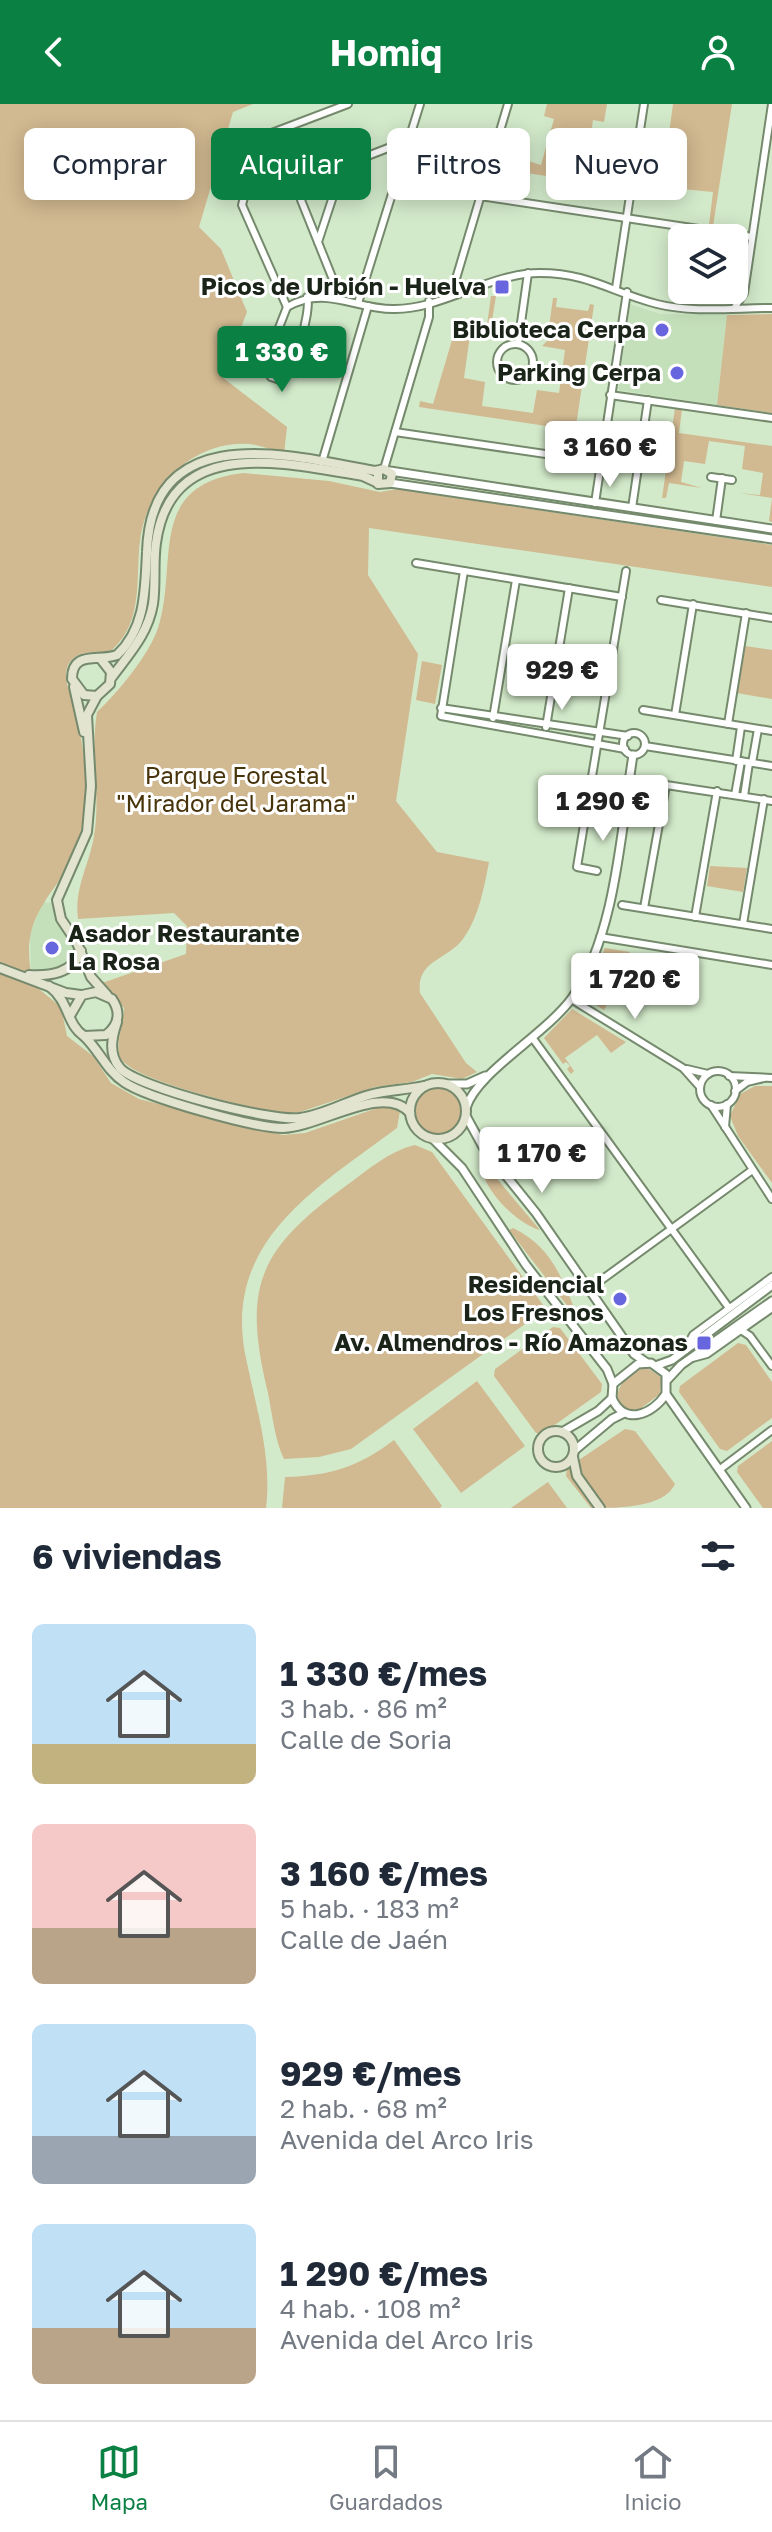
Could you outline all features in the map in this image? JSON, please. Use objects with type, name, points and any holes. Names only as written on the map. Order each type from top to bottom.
[{"type":"main road","points":[[89,748],[72,673],[79,661],[92,656],[117,655],[134,634],[144,602],[150,527],[164,495],[185,472],[205,460],[241,452],[384,470]]},
{"type":"main road","points":[[49,986],[65,1000],[73,1025],[84,1036],[110,1058],[120,1068],[149,1085],[281,1119],[303,1118],[370,1094],[447,1084],[461,1094],[466,1112],[458,1131],[442,1139],[433,1139],[418,1131],[410,1113],[393,1100],[379,1100],[306,1125],[282,1128],[258,1125],[136,1088],[118,1078],[110,1058],[117,1010],[86,966],[81,951],[61,919],[57,900],[87,832],[91,786],[87,715],[97,696],[107,689],[131,654],[148,621],[156,542],[164,515],[178,492],[200,474],[230,463],[267,462],[363,476],[382,486],[390,483],[384,470]]},
{"type":"main road","points":[[376,482],[384,470]]},
{"type":"main road","points":[[100,658],[109,667],[112,678]]},
{"type":"main road","points":[[74,686],[84,695],[97,696]]},
{"type":"main road","points":[[17,974],[60,973],[74,964],[81,951]]},
{"type":"main road","points":[[71,1014],[83,994],[86,966]]},
{"type":"main road","points":[[0,968],[49,986],[83,994],[96,992],[107,995]]},
{"type":"main road","points":[[84,1036],[106,1035],[117,1022]]},
{"type":"main road","points":[[410,1113],[413,1097],[424,1086]]},
{"type":"main road","points":[[581,1483],[543,1462],[538,1445],[550,1432],[562,1432],[571,1439],[574,1469],[600,1508]]},
{"type":"main road","points":[[554,1468],[566,1465],[574,1453]]},
{"type":"street","points":[[287,307],[242,205],[257,147],[269,134],[348,104]]},
{"type":"street","points":[[412,128],[420,104]]},
{"type":"street","points":[[501,128],[508,104]]},
{"type":"street","points":[[616,288],[644,104]]},
{"type":"street","points":[[748,265],[772,104]]},
{"type":"street","points":[[301,200],[338,292],[337,298]]},
{"type":"street","points":[[318,242],[332,200]]},
{"type":"street","points":[[358,303],[390,200]]},
{"type":"street","points":[[457,293],[455,282],[479,200]]},
{"type":"street","points":[[507,200],[752,237]]},
{"type":"street","points":[[307,297],[309,311],[289,373],[280,380],[271,377],[264,366],[287,307],[307,297],[337,298],[368,306],[402,309],[528,273],[575,276],[652,303],[679,308],[772,308]]},
{"type":"street","points":[[518,344],[528,273]]},
{"type":"street","points":[[595,503],[627,292]]},
{"type":"street","points":[[748,299],[754,308]]},
{"type":"street","points":[[429,301],[429,317],[384,470],[772,529]]},
{"type":"street","points":[[735,308],[737,304]]},
{"type":"street","points":[[322,462],[368,306]]},
{"type":"street","points":[[518,344],[532,354],[533,366],[521,378],[510,379],[501,372],[498,360],[502,350],[518,344]]},
{"type":"street","points":[[610,395],[772,418]]},
{"type":"street","points":[[632,508],[648,400]]},
{"type":"street","points":[[395,432],[600,462]]},
{"type":"street","points":[[711,477],[732,480]]},
{"type":"street","points":[[716,521],[722,478]]},
{"type":"street","points":[[390,483],[772,539]]},
{"type":"street","points":[[416,563],[622,597]]},
{"type":"street","points":[[464,571],[442,717],[598,743],[625,749],[633,755]]},
{"type":"street","points":[[597,871],[577,867],[626,571]]},
{"type":"street","points":[[492,725],[516,580]]},
{"type":"street","points":[[545,734],[569,588]]},
{"type":"street","points":[[661,600],[772,618]]},
{"type":"street","points":[[675,715],[693,604]]},
{"type":"street","points":[[728,724],[746,613]]},
{"type":"street","points":[[441,708],[641,736],[645,746],[642,752],[633,755]]},
{"type":"street","points":[[643,710],[772,731]]},
{"type":"street","points":[[741,727],[745,762]]},
{"type":"street","points":[[740,795],[745,762],[758,729]]},
{"type":"street","points":[[625,749],[628,736]]},
{"type":"street","points":[[645,746],[772,766]]},
{"type":"street","points":[[633,755],[600,937],[571,999],[534,1040],[490,1073],[476,1088],[466,1112],[483,1147],[536,1213],[634,1354],[647,1363]]},
{"type":"street","points":[[644,908],[664,788],[669,783],[768,800],[743,924]]},
{"type":"street","points":[[695,917],[717,791]]},
{"type":"street","points":[[622,905],[772,929]]},
{"type":"street","points":[[600,937],[772,965]]},
{"type":"street","points":[[571,999],[683,1068],[700,1087],[702,1098],[711,1105],[772,1199]]},
{"type":"street","points":[[534,1040],[729,1308]]},
{"type":"street","points":[[683,1068],[708,1074],[723,1072],[729,1076],[770,1077]]},
{"type":"street","points":[[447,1084],[467,1084],[490,1073]]},
{"type":"street","points":[[700,1087],[708,1074]]},
{"type":"street","points":[[729,1076],[735,1091]]},
{"type":"street","points":[[725,1130],[727,1104],[735,1091],[747,1082],[770,1077]]},
{"type":"street","points":[[711,1105],[727,1104]]},
{"type":"street","points":[[433,1139],[462,1168],[526,1265],[607,1369],[613,1384],[612,1398],[624,1413],[636,1416],[645,1413],[666,1394],[668,1379],[692,1358],[772,1301]]},
{"type":"street","points":[[589,1289],[751,1171]]},
{"type":"street","points":[[686,1349],[693,1335],[772,1277]]},
{"type":"street","points":[[613,1384],[638,1364],[658,1365],[686,1349],[772,1285]]},
{"type":"street","points":[[692,1358],[707,1354],[772,1308]]},
{"type":"street","points":[[741,1330],[750,1336],[772,1366]]},
{"type":"street","points":[[658,1365],[668,1379]]},
{"type":"street","points":[[666,1394],[746,1508]]},
{"type":"street","points":[[562,1432],[598,1411],[612,1398]]},
{"type":"street","points":[[574,1453],[624,1413]]},
{"type":"street","points":[[719,1470],[772,1430]]},
{"type":"shaded area","points":[[630,304],[660,314],[727,315],[717,405],[618,390]]},
{"type":"shaded area","points":[[42,902],[53,903],[55,916],[77,950],[69,964],[59,969],[31,972],[30,935]]},
{"type":"green space","points":[[0,104],[253,104],[233,112],[228,128],[211,128],[211,186],[199,227],[221,249],[247,312],[222,377],[287,427],[284,454],[249,444],[229,445],[193,458],[178,469],[165,482],[146,515],[139,549],[137,595],[123,638],[112,650],[82,654],[68,665],[66,681],[84,760],[85,816],[81,840],[72,861],[49,895],[31,932],[29,956],[34,985],[61,1007],[67,1036],[93,1056],[111,1083],[139,1099],[283,1135],[305,1133],[394,1105],[400,1111],[397,1128],[335,1174],[280,1224],[260,1252],[247,1284],[242,1321],[265,1453],[266,1508],[0,1508]]},
{"type":"green space","points":[[547,104],[607,104],[604,122],[593,120],[592,128],[551,128],[554,119],[544,116]]},
{"type":"green space","points":[[673,104],[732,104],[713,224],[709,224],[713,192],[687,189],[687,128],[670,128]]},
{"type":"green space","points":[[546,147],[546,176],[530,174],[530,162],[541,165]]},
{"type":"green space","points":[[491,296],[496,296],[490,333],[494,334],[494,339],[470,335],[464,378],[485,382],[482,406],[533,413],[537,390],[559,393],[565,350],[542,346],[547,341],[553,298],[557,298],[556,307],[588,311],[590,304],[594,305],[576,426],[587,428],[586,432],[419,407],[420,401],[433,404],[455,330],[453,326],[464,328],[465,322],[487,325]]},
{"type":"green space","points":[[772,314],[772,413],[717,405],[727,315]]},
{"type":"green space","points":[[675,408],[682,409],[679,433],[772,446],[772,498],[739,493],[760,495],[763,473],[742,469],[745,446],[709,441],[705,464],[684,461],[681,482],[702,488],[669,483],[666,498],[662,498]]},
{"type":"green space","name":"Parque Forestal \"Mirador del Jarama\"","points":[[243,473],[329,481],[380,492],[397,489],[772,545],[772,587],[369,528],[368,575],[418,654],[396,801],[437,852],[489,862],[480,902],[469,930],[456,946],[427,967],[420,982],[420,993],[466,1063],[477,1072],[462,1079],[432,1074],[412,1082],[375,1087],[300,1112],[282,1113],[221,1100],[168,1084],[128,1066],[120,1057],[124,1008],[102,983],[186,954],[187,926],[174,913],[78,919],[78,897],[96,821],[97,712],[140,662],[158,628],[172,531],[179,510],[191,493],[212,480]]},
{"type":"green space","points":[[745,646],[772,650],[772,699],[737,693]]},
{"type":"green space","points":[[422,661],[442,665],[435,704],[416,700]]},
{"type":"green space","points":[[710,866],[747,868],[743,892],[707,886]]},
{"type":"green space","points":[[605,948],[630,952],[624,973],[604,1010],[582,996]]},
{"type":"green space","points":[[572,1009],[626,1042],[611,1053],[597,1035],[565,1058],[574,1071],[571,1074],[567,1069],[570,1066],[566,1062],[563,1064],[544,1038]]},
{"type":"green space","points":[[438,1086],[455,1093],[462,1110],[455,1127],[438,1134],[421,1127],[414,1110],[421,1093]]},
{"type":"green space","points":[[755,1086],[772,1086],[772,1183],[738,1136],[730,1116],[740,1094]]},
{"type":"green space","points":[[415,1145],[432,1152],[546,1309],[351,1449],[319,1457],[284,1459],[274,1427],[260,1356],[258,1297],[264,1273],[293,1230],[317,1208],[379,1162]]},
{"type":"green space","points":[[482,1161],[540,1230],[520,1220],[500,1202],[486,1181]]},
{"type":"green space","points":[[513,1228],[535,1242],[551,1260],[573,1305],[569,1308],[509,1230]]},
{"type":"green space","points":[[553,1327],[560,1328],[602,1384],[601,1392],[542,1434],[536,1433],[494,1376],[495,1369]]},
{"type":"green space","points":[[738,1343],[746,1345],[772,1382],[772,1418],[727,1451],[720,1449],[679,1392],[680,1386]]},
{"type":"green space","points":[[646,1367],[662,1378],[660,1394],[640,1409],[629,1410],[617,1401],[619,1389],[630,1375]]},
{"type":"green space","points":[[477,1381],[525,1446],[461,1493],[413,1429]]},
{"type":"green space","points":[[625,1429],[635,1431],[675,1484],[661,1498],[650,1502],[626,1507],[591,1508],[566,1476],[567,1468]]},
{"type":"green space","points":[[394,1440],[442,1506],[440,1508],[282,1508],[285,1477],[316,1475],[343,1468]]},
{"type":"green space","points":[[772,1441],[772,1508],[763,1508],[737,1472],[738,1466]]},
{"type":"green space","points":[[548,1482],[567,1508],[511,1508]]},
{"type":"place","name":"Picos de Urbión - Huelva","points":[[502,287]]},
{"type":"place","name":"Biblioteca Cerpa","points":[[662,330]]},
{"type":"place","name":"Parking Cerpa","points":[[677,373]]},
{"type":"place","name":"Asador Restaurante La Rosa","points":[[52,948]]},
{"type":"place","name":"Residencial Los Fresnos","points":[[620,1299]]},
{"type":"place","name":"Av. Almendros - Río Amazonas","points":[[704,1343]]}]
